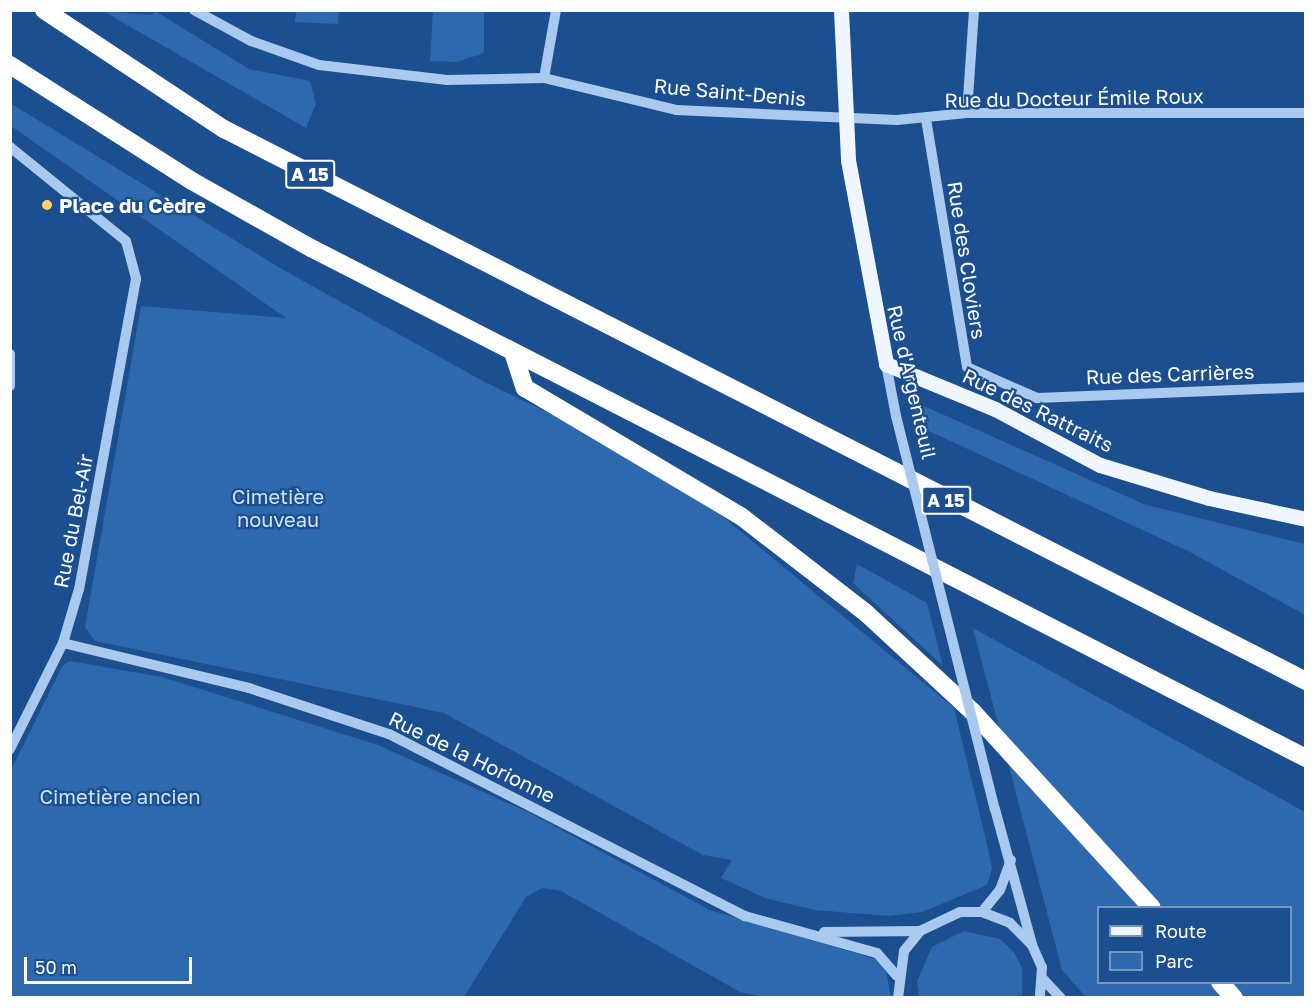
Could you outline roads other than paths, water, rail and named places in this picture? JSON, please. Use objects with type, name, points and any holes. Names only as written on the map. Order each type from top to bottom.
[{"type":"highway","name":"A 15","points":[[44,10],[224,129],[587,319],[1203,626],[1305,681]]},
{"type":"highway","points":[[10,65],[192,181],[513,352],[988,591],[1232,722],[1305,758]]},
{"type":"highway","points":[[513,352],[525,388],[742,517],[866,613],[973,712],[1150,906]]},
{"type":"highway","points":[[1203,626],[1305,674]]},
{"type":"highway","points":[[1232,722],[1305,766]]},
{"type":"highway","points":[[1222,984],[1234,998]]},
{"type":"main road","name":"Rue d'Argenteuil","points":[[841,10],[843,118],[886,364]]},
{"type":"main road","name":"Rue des Rattraits","points":[[886,364],[995,409],[1100,465],[1278,514],[1305,518]]},
{"type":"street","name":"Rue Saint-Denis","points":[[194,10],[251,40],[319,65],[366,73],[447,80],[544,78],[676,110],[843,118]]},
{"type":"street","points":[[544,78],[556,10]]},
{"type":"street","points":[[967,113],[974,10]]},
{"type":"street","name":"Rue du Docteur Émile Roux","points":[[843,118],[926,119],[967,113],[1305,113]]},
{"type":"street","name":"Rue des Cloviers","points":[[926,119],[967,367],[1037,398]]},
{"type":"street","name":"Rue du Bel-Air","points":[[10,147],[126,240],[136,265],[135,288],[79,589],[63,643],[10,748]]},
{"type":"street","points":[[10,354],[10,386]]},
{"type":"street","name":"Rue d'Argenteuil","points":[[886,364],[896,416],[995,809],[1011,859],[1043,980]]},
{"type":"street","name":"Rue des Carrières","points":[[1037,398],[1305,387]]},
{"type":"street","name":"Rue de la Horionne","points":[[63,643],[249,688],[389,734],[745,916],[815,932],[877,953],[897,976]]},
{"type":"street","points":[[982,912],[1000,890],[1011,859]]},
{"type":"street","points":[[898,998],[897,976],[904,951],[920,931],[938,918],[982,912],[1010,923],[1032,945]]},
{"type":"street","name":"Rue de la Horionne","points":[[815,932],[920,931]]},
{"type":"street","points":[[1040,998],[1043,980]]},
{"type":"street","points":[[1043,980],[1060,998]]},
{"type":"place","name":"Place du Cèdre","points":[[47,205]]},
{"type":"park label","name":"Cimetière nouveau","points":[[278,508]]},
{"type":"park label","name":"Cimetière ancien","points":[[120,796]]}]
